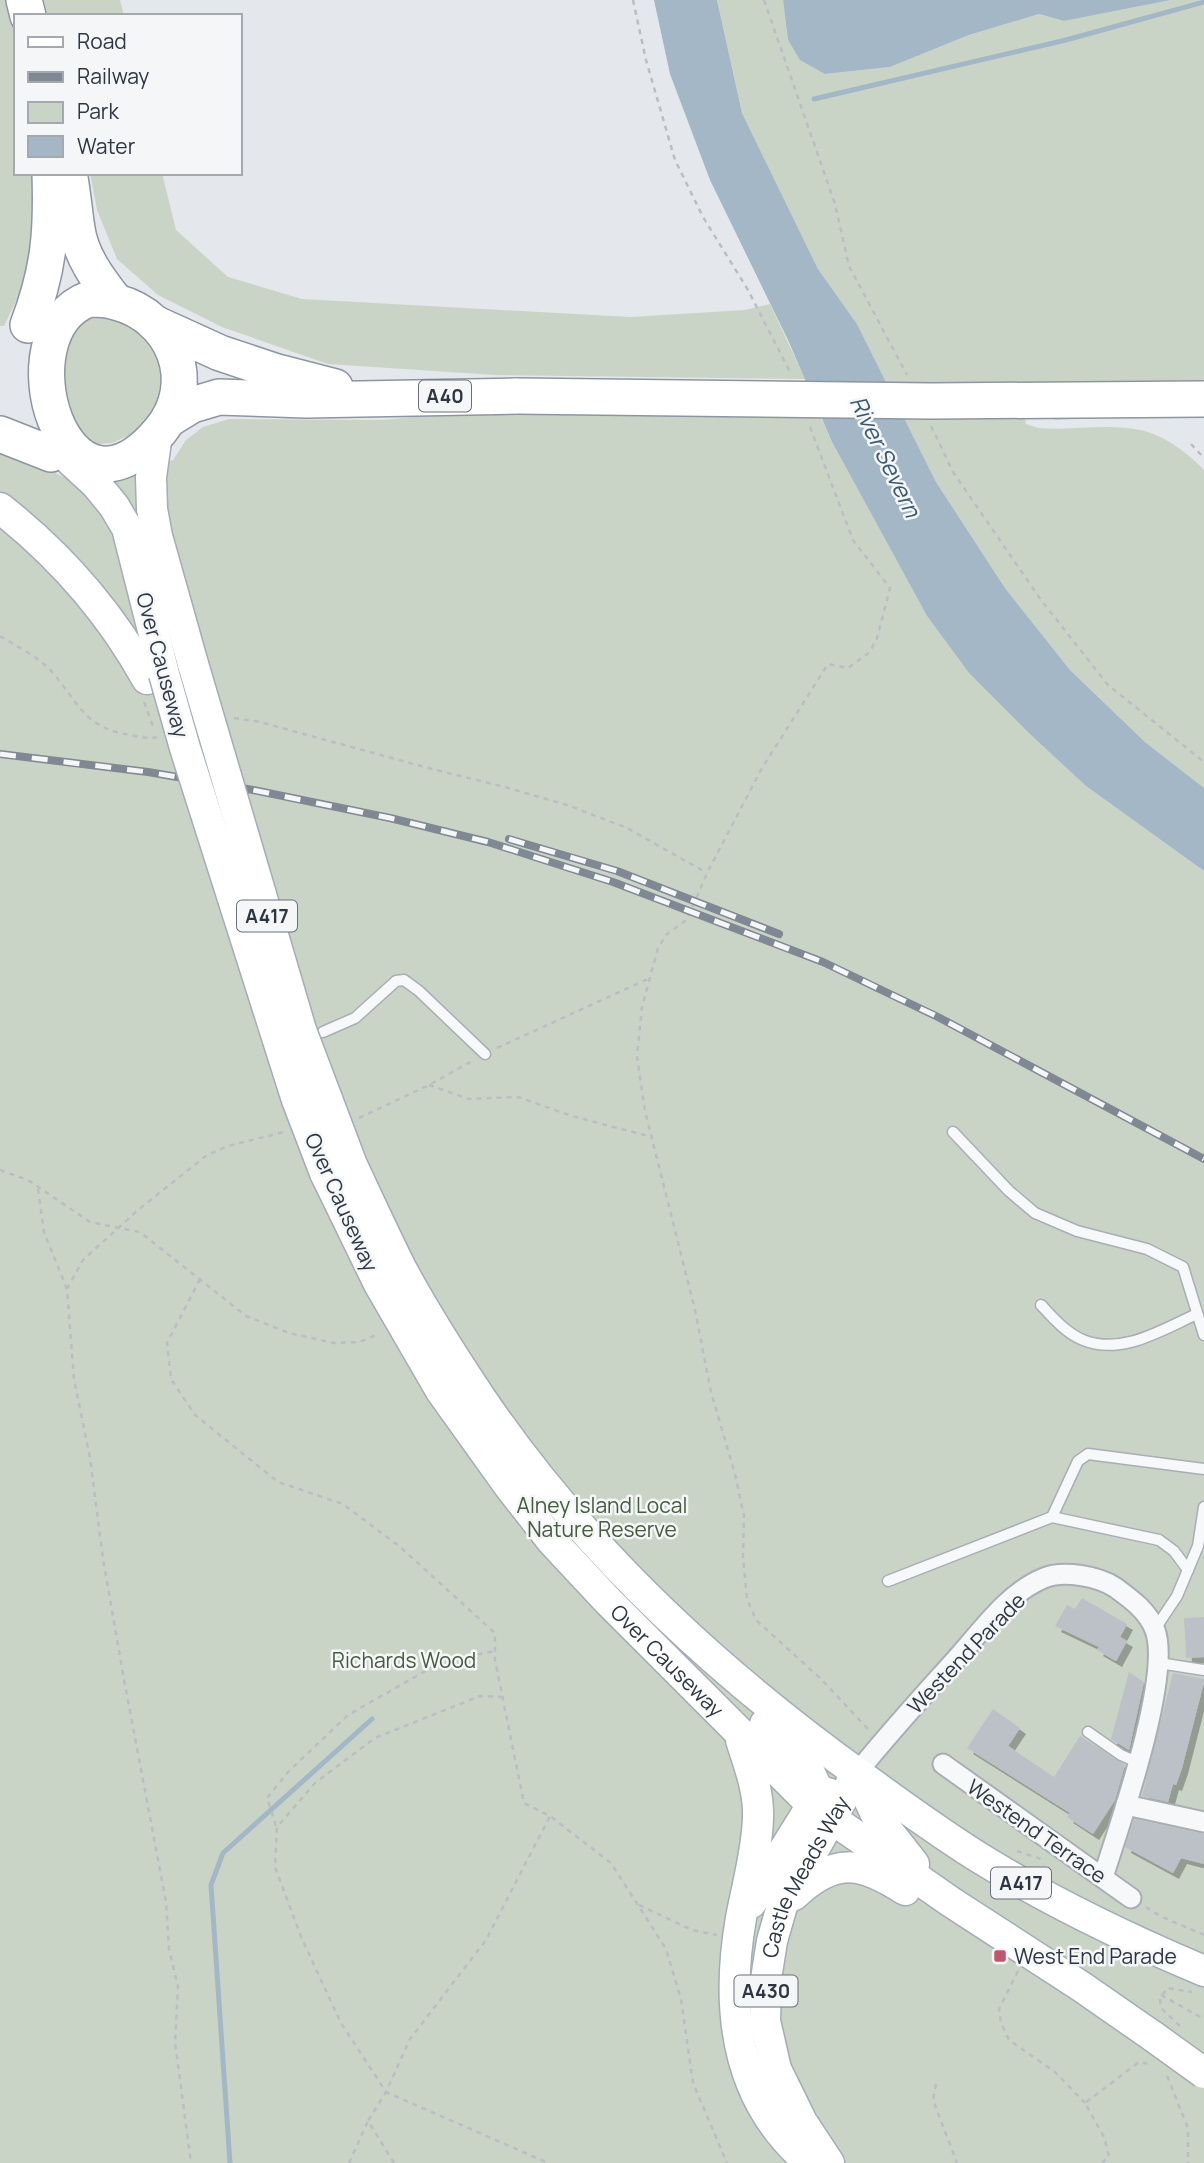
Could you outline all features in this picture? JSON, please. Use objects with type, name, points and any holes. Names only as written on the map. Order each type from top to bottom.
[{"type":"highway","name":"A40","points":[[50,175],[47,266],[18,340],[45,313],[66,303],[89,299],[116,302],[152,322],[220,353],[266,369],[372,397]]},
{"type":"highway","points":[[69,175],[77,232],[98,279],[116,302]]},
{"type":"highway","name":"A40","points":[[152,322],[169,343],[178,360],[181,378],[179,395],[163,427]]},
{"type":"highway","name":"A40","points":[[9,423],[66,459],[108,463],[142,448],[163,427],[192,405],[219,397],[306,400],[517,396],[931,401],[1204,399]]},
{"type":"main road","name":"Over Causeway","points":[[163,427],[151,477],[152,509],[157,536],[301,1030],[338,1169],[379,1284],[414,1318],[481,1398],[564,1508],[629,1580],[764,1703],[857,1773]]},
{"type":"main road","name":"Over Causeway","points":[[66,459],[96,484],[127,528],[163,713],[297,1100],[338,1169]]},
{"type":"main road","points":[[0,509],[36,537],[85,587],[129,646],[156,676]]},
{"type":"main road","name":"Over Causeway","points":[[414,1318],[441,1391],[552,1541],[738,1733],[822,1807]]},
{"type":"main road","name":"A417","points":[[667,1616],[686,1645],[806,1765],[822,1807],[978,1921],[1031,1954],[1157,2051],[1204,2073]]},
{"type":"main road","name":"Castle Meads Way","points":[[738,1733],[755,1784],[758,1815],[730,1924],[738,2043],[752,2089],[791,2147],[810,2163]]},
{"type":"main road","name":"A417","points":[[857,1773],[877,1817],[912,1861],[951,1902]]},
{"type":"main road","name":"A417","points":[[857,1773],[930,1826],[1028,1887],[1200,1977]]},
{"type":"main road","name":"Castle Meads Way","points":[[730,1924],[822,1807],[857,1773]]},
{"type":"main road","name":"Castle Meads Way","points":[[822,1807],[782,1906],[772,1941],[766,1979],[765,2021],[776,2069],[802,2122],[829,2163]]},
{"type":"main road","points":[[782,1906],[820,1875],[835,1867],[847,1867],[882,1875],[958,1919],[978,1921]]},
{"type":"street","name":"Westend Parade","points":[[857,1773],[1014,1597],[1045,1577],[1078,1575],[1108,1582],[1138,1603],[1155,1630],[1160,1663],[1154,1698],[1126,1805],[1103,1877]]},
{"type":"street","name":"Westend Terrace","points":[[943,1764],[1131,1898]]},
{"type":"street","points":[[1126,1805],[1204,1822]]},
{"type":"lane","points":[[323,1032],[355,1018],[396,981],[404,980],[485,1054]]},
{"type":"lane","points":[[953,1132],[1009,1191],[1035,1213],[1077,1231],[1147,1250],[1183,1267],[1204,1335]]},
{"type":"lane","points":[[1041,1305],[1063,1327],[1082,1340],[1103,1345],[1130,1343],[1197,1314]]},
{"type":"lane","points":[[1052,1517],[1078,1461],[1088,1454],[1204,1469]]},
{"type":"lane","points":[[1155,1630],[1177,1595],[1198,1546],[1204,1507]]},
{"type":"lane","points":[[888,1581],[1052,1517],[1159,1540],[1174,1551],[1188,1570]]},
{"type":"lane","points":[[1160,1663],[1204,1670]]},
{"type":"lane","points":[[1088,1732],[1121,1755],[1137,1762]]},
{"type":"path","points":[[633,0],[646,60],[675,160],[704,218],[748,290],[792,376]]},
{"type":"path","points":[[809,425],[853,540],[890,588],[877,638],[870,652],[848,668],[828,664],[762,768],[707,873],[691,913],[667,934],[658,948],[642,1007],[637,1057],[645,1111],[695,1310],[711,1392],[735,1474],[744,1516],[743,1557],[747,1599],[756,1620],[859,1718],[881,1743]]},
{"type":"path","points":[[1191,444],[1204,458]]},
{"type":"path","points":[[0,636],[52,672],[79,708],[98,726],[125,735],[174,742]]},
{"type":"path","points":[[225,720],[237,717],[260,722],[570,806],[627,828],[707,873]]},
{"type":"path","points":[[352,1121],[429,1086],[485,1054],[650,978]]},
{"type":"path","points":[[429,1086],[469,1099],[518,1097],[572,1116],[652,1137]]},
{"type":"path","points":[[67,1289],[83,1260],[207,1155],[228,1146],[284,1132]]},
{"type":"path","points":[[0,1170],[28,1180],[37,1189],[90,1222],[140,1232],[246,1316],[289,1333],[334,1343],[359,1342],[414,1318]]},
{"type":"path","points":[[37,1189],[44,1232],[67,1289],[74,1379],[90,1458],[103,1559],[166,1902],[169,1949],[178,1987],[175,2042],[191,2163]]},
{"type":"path","points":[[200,1279],[167,1343],[171,1379],[195,1415],[278,1482],[343,1504],[399,1546],[495,1633],[495,1651],[524,1803],[550,1816],[611,1863],[666,1949],[681,1999],[693,2083],[726,2163]]},
{"type":"path","points":[[495,1651],[443,1661],[348,1715],[289,1771],[267,1798],[277,1827],[275,1867],[302,1939],[341,2023],[386,2092],[548,2163]]},
{"type":"path","points":[[277,1827],[315,1783],[375,1738],[480,1696],[503,1697]]},
{"type":"path","points":[[349,2163],[411,2039],[486,1940],[550,1816]]},
{"type":"path","points":[[1009,1849],[1044,1860]]},
{"type":"path","points":[[1131,1898],[1160,1916],[1204,1935]]},
{"type":"path","points":[[636,1903],[692,1930],[718,1936],[730,1924]]},
{"type":"path","points":[[1031,1954],[1010,1984],[999,2009],[1001,2023],[1009,2040],[1055,2072],[1085,2103],[1104,2137],[1110,2163]]},
{"type":"path","points":[[1200,1977],[1167,1988],[1161,1995],[1204,2019]]},
{"type":"path","points":[[1085,2103],[1157,2051]]},
{"type":"path","points":[[1166,2076],[1188,2128],[1188,2163]]},
{"type":"path","points":[[936,2084],[933,2100],[957,2163]]},
{"type":"path","points":[[368,2121],[394,2163]]},
{"type":"path","points":[[1102,2163],[1109,2156]]},
{"type":"green space","points":[[0,0],[7,0],[14,26],[14,175],[35,175],[33,231],[27,279],[4,326],[0,326]]},
{"type":"green space","points":[[42,0],[120,0],[124,14],[46,14]]},
{"type":"green space","points":[[717,0],[783,0],[788,40],[825,74],[890,67],[969,35],[1039,14],[1064,21],[1171,0],[1204,0],[1204,402],[1138,415],[1055,420],[1048,416],[1024,414],[1026,424],[1038,428],[1115,427],[1149,432],[1191,457],[1204,470],[1204,788],[1145,742],[1070,670],[1005,588],[936,482],[857,324],[818,269],[742,113]]},
{"type":"green space","points":[[90,175],[162,175],[176,230],[228,277],[302,299],[630,317],[745,310],[770,304],[805,379],[495,375],[328,364],[222,327],[158,295],[117,259],[97,210]]},
{"type":"green space","points":[[108,313],[146,336],[157,355],[162,377],[158,399],[148,419],[132,434],[112,443],[90,445],[36,412],[29,392],[28,370],[34,349],[65,319]]},
{"type":"green space","name":"Alney Island Local Nature Reserve","points":[[818,411],[832,442],[927,616],[969,673],[1086,786],[1204,871],[1204,2163],[0,2163],[0,446],[78,484],[173,460],[186,440],[203,427],[229,419],[384,420],[454,412]]},
{"type":"water","name":"River Severn","points":[[654,0],[717,0],[742,113],[818,269],[857,324],[936,482],[1005,588],[1070,670],[1145,742],[1204,788],[1204,871],[1086,786],[969,673],[927,616],[832,442],[788,340],[710,180],[670,74]]},
{"type":"water","points":[[783,0],[1171,0],[1064,21],[1039,14],[969,35],[890,67],[825,74],[800,60],[788,40]]},
{"type":"building","points":[[1082,1598],[1127,1624],[1120,1637],[1127,1641],[1116,1661],[1097,1650],[1099,1647],[1055,1626],[1067,1605],[1075,1609]]},
{"type":"building","points":[[1204,1617],[1204,1657],[1186,1658],[1184,1618]]},
{"type":"building","points":[[1129,1672],[1144,1682],[1129,1750],[1111,1739]]},
{"type":"building","points":[[1173,1673],[1204,1679],[1204,1682],[1182,1768],[1176,1785],[1173,1784],[1168,1802],[1142,1796]]},
{"type":"building","points":[[993,1709],[1020,1728],[1008,1746],[1054,1777],[1080,1736],[1125,1765],[1115,1800],[1093,1834],[1067,1817],[1070,1813],[967,1748]]},
{"type":"building","points":[[1134,1819],[1204,1834],[1204,1864],[1181,1858],[1173,1873],[1125,1847]]},
{"type":"waterway","points":[[814,99],[1066,40],[1204,2]]},
{"type":"waterway","points":[[230,2163],[211,1885],[223,1853],[372,1719]]},
{"type":"railway","points":[[0,754],[148,772],[390,818],[488,842],[613,882],[823,962],[938,1017],[1204,1159]]},
{"type":"railway","points":[[509,839],[617,871],[779,934]]},
{"type":"place","name":"West End Parade","points":[[1000,1956]]},
{"type":"park label","name":"Richards Wood","points":[[404,1660]]}]
